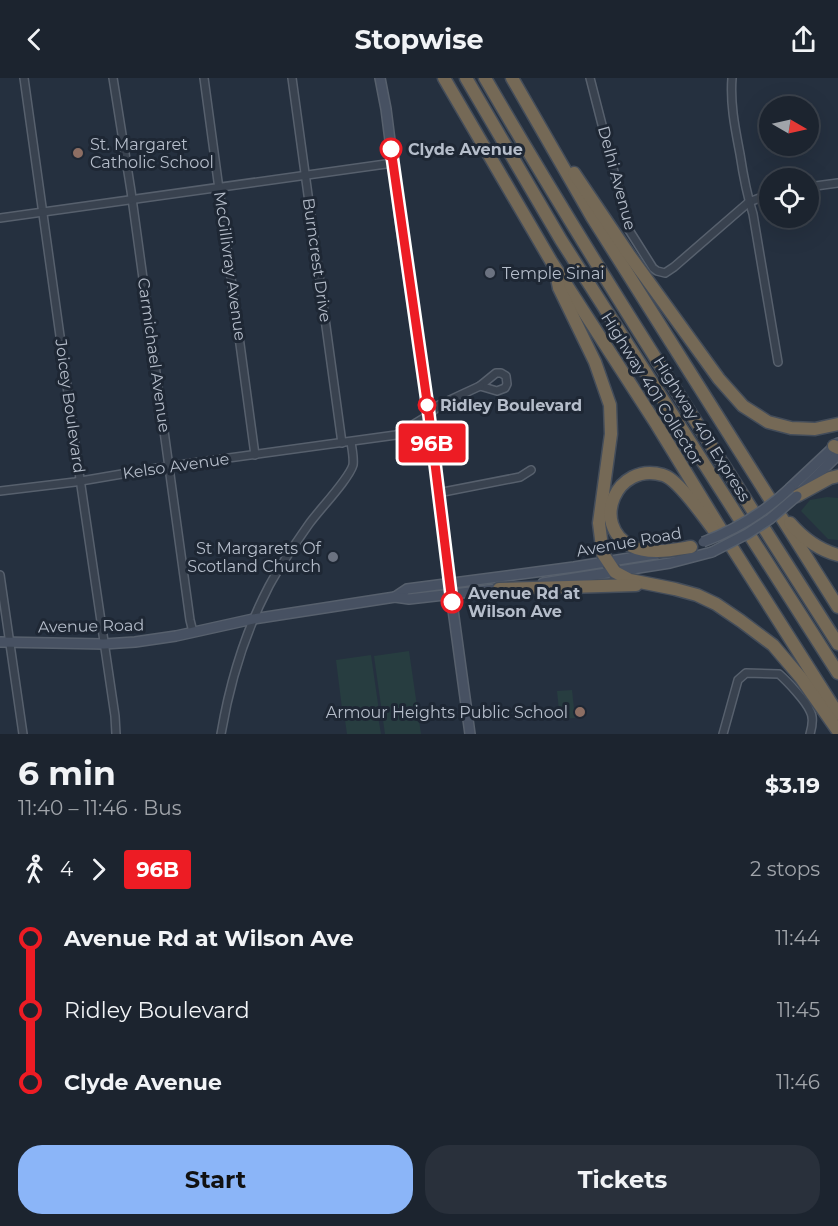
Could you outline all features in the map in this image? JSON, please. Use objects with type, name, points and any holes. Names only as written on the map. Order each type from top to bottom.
[{"type":"highway","name":"Highway 401 Collector","points":[[444,78],[554,266],[657,425],[838,714]]},
{"type":"highway","name":"Highway 401 Express","points":[[466,78],[561,240],[838,673]]},
{"type":"highway","name":"Highway 401 Express","points":[[485,78],[606,279],[838,644]]},
{"type":"highway","points":[[512,78],[592,217],[838,607]]},
{"type":"highway","points":[[551,147],[579,179],[630,256],[719,379],[743,406],[768,422],[791,428],[815,429],[838,424]]},
{"type":"highway","points":[[554,266],[558,288],[595,362],[610,405],[611,434],[599,523],[603,554],[607,561],[615,572],[630,580],[696,595],[716,604],[741,621],[773,645],[801,678],[838,731]]},
{"type":"highway","points":[[691,547],[651,551],[633,546],[622,539],[615,530],[611,517],[611,504],[616,491],[628,478],[641,474],[664,475],[679,486],[714,530],[728,541]]},
{"type":"highway","points":[[793,492],[838,476]]},
{"type":"highway","points":[[769,498],[795,529],[824,551],[838,555]]},
{"type":"highway","points":[[499,589],[652,584]]},
{"type":"main road","points":[[380,78],[429,415],[470,734]]},
{"type":"main road","name":"Avenue Road","points":[[4,642],[104,644],[135,642],[253,619],[395,597],[409,599],[451,595],[669,563],[712,552],[770,519],[793,492],[837,448]]},
{"type":"main road","name":"Avenue Road","points":[[395,597],[407,589],[673,552],[731,531],[778,499],[793,492]]},
{"type":"street","name":"Joicey Boulevard","points":[[24,78],[80,481],[116,716],[116,734]]},
{"type":"street","name":"Carmichael Avenue","points":[[113,78],[133,199],[193,632]]},
{"type":"street","name":"McGillivray Avenue","points":[[204,78],[255,454]]},
{"type":"street","name":"Burncrest Drive","points":[[292,78],[342,443]]},
{"type":"street","name":"Delhi Avenue","points":[[590,78],[629,230],[657,272],[665,273],[674,267],[749,202]]},
{"type":"street","points":[[732,78],[732,112],[753,214],[778,362]]},
{"type":"street","points":[[0,218],[393,163]]},
{"type":"street","points":[[819,186],[838,183]]},
{"type":"street","points":[[749,202],[759,198]]},
{"type":"street","points":[[221,734],[246,634],[285,559],[346,477],[353,464],[351,442],[396,435],[429,415],[439,405],[480,386]]},
{"type":"street","name":"Kelso Avenue","points":[[0,491],[351,442]]},
{"type":"street","points":[[438,493],[520,477],[531,470]]},
{"type":"street","points":[[0,576],[4,642],[23,734]]},
{"type":"street","points":[[723,734],[738,680],[746,673],[779,674],[787,681],[811,712],[813,726],[810,734]]},
{"type":"green space","points":[[838,498],[838,540],[828,539],[801,511],[810,500]]},
{"type":"green space","points":[[409,651],[421,734],[385,734],[374,656]]},
{"type":"green space","points":[[371,655],[379,711],[343,716],[336,660]]},
{"type":"green space","points":[[572,690],[575,718],[560,719],[557,691]]},
{"type":"green space","points":[[378,716],[381,734],[347,734],[345,720]]},
{"type":"bus line","name":"96B","points":[[391,149],[429,415],[452,602]]},
{"type":"place","name":"Clyde Avenue","points":[[391,149]]},
{"type":"place","name":"St. Margaret Catholic School","points":[[78,153]]},
{"type":"place","name":"Temple Sinai","points":[[490,273]]},
{"type":"place","name":"Ridley Boulevard","points":[[427,405]]},
{"type":"place","name":"St Margarets Of Scotland Church","points":[[333,557]]},
{"type":"place","name":"Avenue Rd at Wilson Ave","points":[[452,602]]},
{"type":"place","name":"Armour Heights Public School","points":[[580,712]]}]
